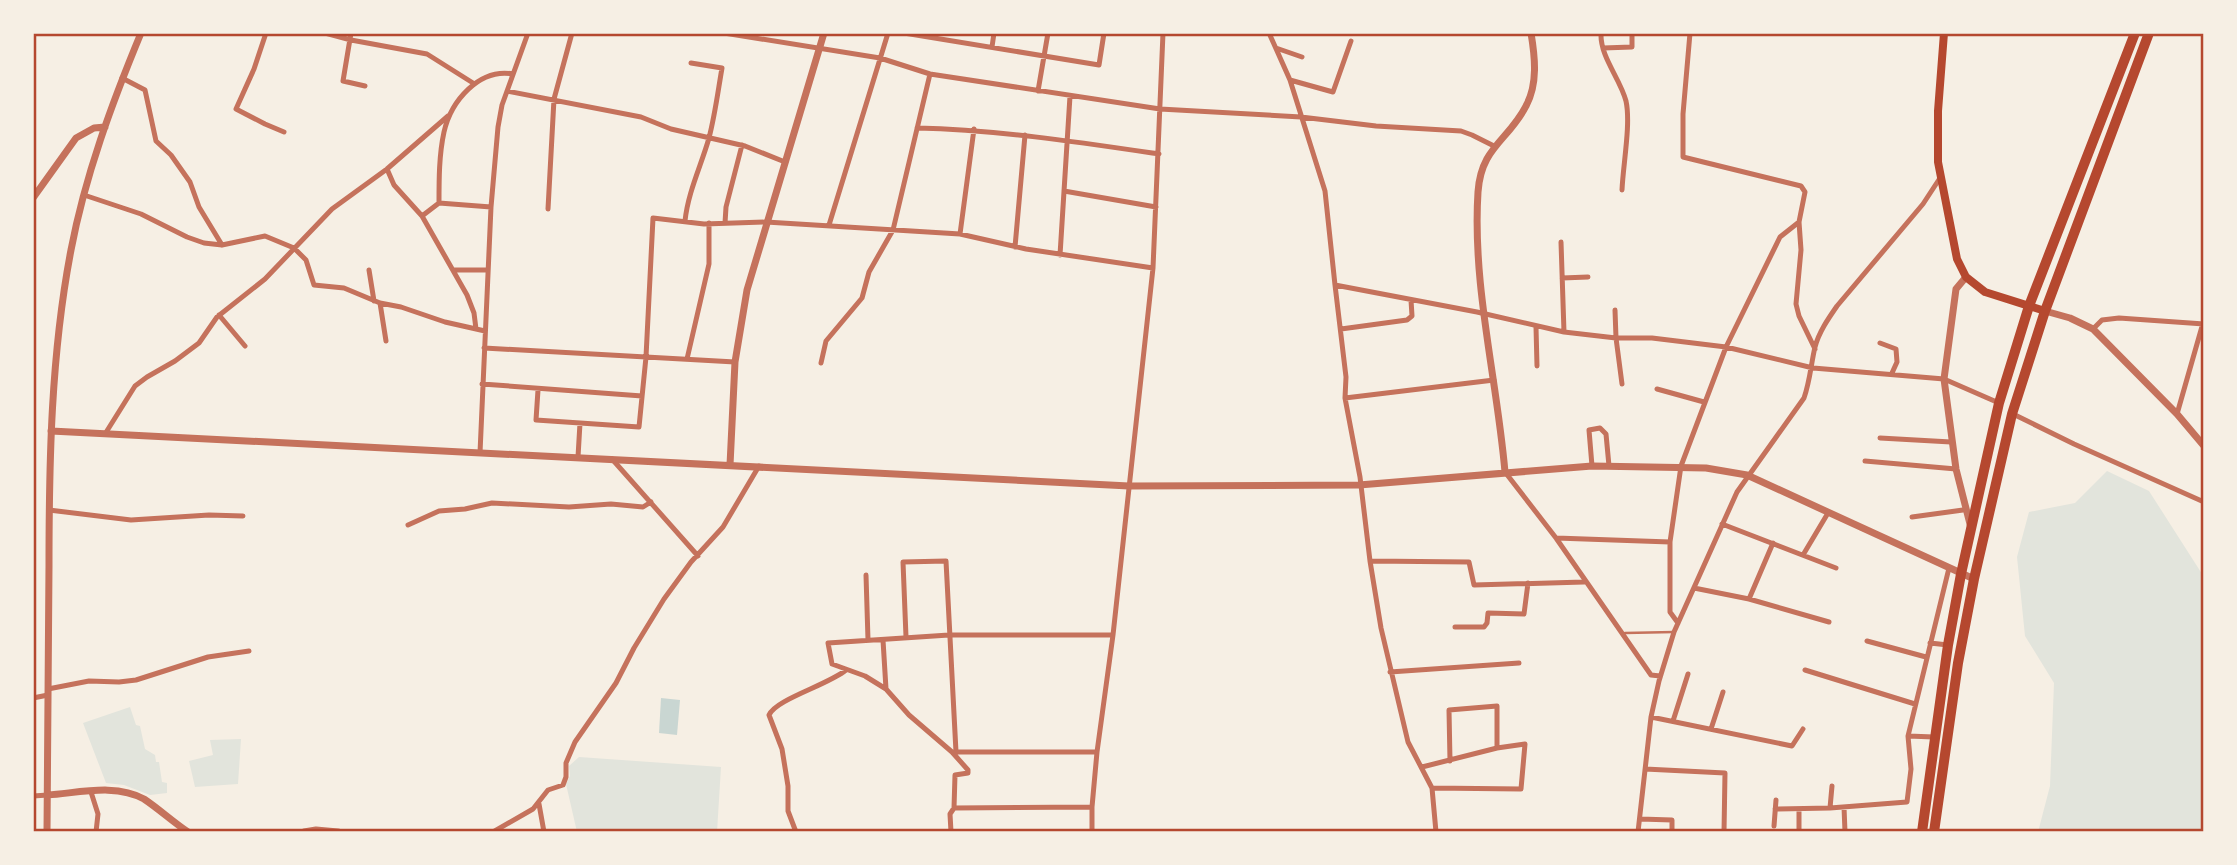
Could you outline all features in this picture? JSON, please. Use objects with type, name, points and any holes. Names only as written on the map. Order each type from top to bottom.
[{"type":"highway","points":[[1922,832],[1948,645],[1999,403],[2029,306],[2135,33]]},
{"type":"highway","points":[[1934,832],[1958,663],[1974,579],[2012,414],[2045,311],[2149,33]]},
{"type":"main road","points":[[1944,33],[1938,125],[1940,178],[1957,258],[1966,277],[1985,292],[2045,311]]},
{"type":"street","points":[[47,832],[51,431],[62,301],[84,195],[122,78],[141,33]]},
{"type":"street","points":[[266,33],[236,109],[284,132]]},
{"type":"street","points":[[325,33],[427,54],[473,83]]},
{"type":"street","points":[[480,453],[491,207],[498,127],[502,105],[528,33]]},
{"type":"street","points":[[548,209],[554,99],[572,33]]},
{"type":"street","points":[[724,33],[880,58],[930,74],[1070,96],[1160,109],[1301,117],[1376,126],[1461,131],[1494,146]]},
{"type":"street","points":[[730,465],[735,362],[747,290],[824,33]]},
{"type":"street","points":[[829,225],[888,33]]},
{"type":"street","points":[[904,33],[941,36],[1099,65],[1104,33]]},
{"type":"street","points":[[992,47],[994,33]]},
{"type":"street","points":[[1038,90],[1048,33]]},
{"type":"street","points":[[1092,832],[1097,752],[1113,635],[1153,268],[1163,33]]},
{"type":"street","points":[[1269,33],[1290,80],[1325,191],[1346,377],[1346,398],[1360,477],[1370,561],[1390,672],[1408,742],[1432,788],[1436,832]]},
{"type":"street","points":[[1531,33],[1536,67],[1528,104],[1486,157],[1478,191],[1478,236],[1484,314],[1505,472],[1556,538],[1651,675],[1660,676]]},
{"type":"street","points":[[1601,33],[1603,48],[1626,101],[1622,190]]},
{"type":"street","points":[[1603,48],[1632,47],[1632,33]]},
{"type":"street","points":[[1690,33],[1683,114],[1684,157],[1801,186],[1805,192],[1799,222],[1801,250],[1796,304],[1815,349]]},
{"type":"street","points":[[351,37],[343,81],[365,86]]},
{"type":"street","points":[[1290,80],[1333,92],[1351,41]]},
{"type":"street","points":[[1276,48],[1301,57]]},
{"type":"street","points":[[685,222],[692,187],[709,137],[722,68],[691,63]]},
{"type":"street","points":[[105,434],[135,386],[175,362],[199,343],[219,315],[265,279],[332,209],[387,169],[448,116],[473,83],[492,75],[513,74]]},
{"type":"street","points":[[821,363],[826,341],[862,298],[869,272],[893,229],[930,74]]},
{"type":"street","points":[[122,78],[145,90],[156,141],[172,155],[190,182],[199,207],[222,245]]},
{"type":"street","points":[[507,90],[641,117],[671,129],[742,145],[785,162]]},
{"type":"street","points":[[1060,255],[1070,96]]},
{"type":"street","points":[[439,203],[440,156],[448,116]]},
{"type":"street","points":[[33,198],[36,188],[76,138],[94,128],[105,127]]},
{"type":"street","points":[[917,128],[974,129],[1158,154]]},
{"type":"street","points":[[960,234],[974,129]]},
{"type":"street","points":[[1015,247],[1025,135]]},
{"type":"street","points":[[725,222],[726,207],[742,145]]},
{"type":"street","points":[[387,169],[394,185],[422,216],[453,270],[471,303],[475,329]]},
{"type":"street","points":[[1638,832],[1651,717],[1660,676],[1674,632],[1722,524],[1747,475],[1804,398],[1815,349],[1824,326],[1837,306],[1923,204],[1940,178]]},
{"type":"street","points":[[1064,191],[1156,207]]},
{"type":"street","points":[[84,195],[141,214],[204,243],[222,245],[265,236],[294,248],[306,260],[314,285],[344,288],[377,302],[485,331]]},
{"type":"street","points":[[422,216],[439,203],[491,207]]},
{"type":"street","points":[[538,390],[536,420],[639,427],[646,356],[653,218],[685,222],[766,222],[960,234],[1060,255],[1153,268]]},
{"type":"street","points":[[1678,623],[1670,612],[1670,542],[1681,467],[1726,347],[1780,237],[1799,222]]},
{"type":"street","points":[[687,359],[709,264],[709,223]]},
{"type":"street","points":[[1561,242],[1564,332]]},
{"type":"street","points":[[369,270],[386,341]]},
{"type":"street","points":[[453,270],[488,270]]},
{"type":"street","points":[[1562,278],[1588,276]]},
{"type":"street","points":[[1966,277],[1956,289],[1944,379],[1951,443],[1972,530]]},
{"type":"street","points":[[1335,285],[1564,332],[1616,338],[1652,338],[1726,347],[1812,368],[1944,379],[1999,403]]},
{"type":"street","points":[[1341,329],[1407,320],[1412,316],[1411,300]]},
{"type":"street","points":[[1615,310],[1622,384]]},
{"type":"street","points":[[2045,311],[2070,318],[2093,329],[2177,414],[2204,446]]},
{"type":"street","points":[[219,315],[245,346]]},
{"type":"street","points":[[2093,329],[2102,320],[2119,318],[2204,323],[2177,414]]},
{"type":"street","points":[[1536,327],[1537,366]]},
{"type":"street","points":[[1880,343],[1896,349],[1897,362],[1892,373]]},
{"type":"street","points":[[484,348],[735,362]]},
{"type":"street","points":[[1346,398],[1494,380]]},
{"type":"street","points":[[482,384],[642,396]]},
{"type":"street","points":[[1657,389],[1704,402]]},
{"type":"street","points":[[2012,414],[2204,502]]},
{"type":"street","points":[[578,457],[580,423]]},
{"type":"street","points":[[1592,466],[1589,429],[1600,428],[1606,433],[1609,466]]},
{"type":"street","points":[[51,431],[1129,485],[1359,485],[1592,466],[1729,470],[1747,475],[1974,579]]},
{"type":"street","points":[[1880,438],[1951,443]]},
{"type":"street","points":[[612,459],[698,556]]},
{"type":"street","points":[[1865,461],[1956,469]]},
{"type":"street","points":[[493,832],[533,810],[548,790],[563,785],[566,763],[575,742],[616,683],[664,599],[691,562],[723,527],[758,466]]},
{"type":"street","points":[[408,525],[439,511],[492,503],[569,507],[611,504],[643,507],[651,502]]},
{"type":"street","points":[[49,510],[131,520],[209,515],[243,516]]},
{"type":"street","points":[[1912,517],[1963,510]]},
{"type":"street","points":[[1803,555],[1828,513]]},
{"type":"street","points":[[1722,524],[1836,568]]},
{"type":"street","points":[[1556,538],[1670,542]]},
{"type":"street","points":[[1749,599],[1773,543]]},
{"type":"street","points":[[906,637],[903,562],[946,561],[954,752]]},
{"type":"street","points":[[1370,561],[1469,562],[1474,585],[1584,582]]},
{"type":"street","points":[[1775,809],[1907,802],[1910,769],[1908,736],[1949,568]]},
{"type":"street","points":[[866,575],[868,640]]},
{"type":"street","points":[[1455,627],[1484,627],[1488,623],[1488,613],[1524,614],[1528,583]]},
{"type":"street","points":[[1694,588],[1749,599],[1829,622]]},
{"type":"street","points":[[951,832],[950,814],[954,808],[955,775],[968,773],[968,770],[954,752],[909,715],[886,689],[865,676],[832,664],[828,643],[949,635],[1113,635]]},
{"type":"street","points":[[883,640],[886,689]]},
{"type":"street","points":[[1867,640],[1926,657]]},
{"type":"street","points":[[1930,643],[1948,645]]},
{"type":"street","points":[[33,698],[89,681],[136,680],[208,657],[249,651]]},
{"type":"street","points":[[1390,672],[1519,663]]},
{"type":"street","points":[[796,832],[788,811],[788,786],[782,749],[769,715],[772,709],[787,700],[820,686],[846,670]]},
{"type":"street","points":[[1805,670],[1915,705]]},
{"type":"street","points":[[1673,721],[1688,674]]},
{"type":"street","points":[[1712,729],[1723,692]]},
{"type":"street","points":[[1450,761],[1449,710],[1497,706],[1497,748]]},
{"type":"street","points":[[1651,717],[1792,746],[1803,729]]},
{"type":"street","points":[[1908,736],[1934,737]]},
{"type":"street","points":[[1422,767],[1497,748],[1525,744],[1521,789],[1432,788]]},
{"type":"street","points":[[954,752],[1097,752]]},
{"type":"street","points":[[1645,769],[1725,773],[1724,832]]},
{"type":"street","points":[[1830,808],[1832,786]]},
{"type":"street","points":[[33,796],[111,790],[133,794],[144,799],[188,832]]},
{"type":"street","points":[[92,792],[98,814],[96,832]]},
{"type":"street","points":[[1774,826],[1776,800]]},
{"type":"street","points":[[539,804],[544,832]]},
{"type":"street","points":[[954,808],[1092,807]]},
{"type":"street","points":[[1844,807],[1845,832]]},
{"type":"street","points":[[1799,809],[1799,832]]},
{"type":"street","points":[[1640,819],[1672,820],[1672,828]]},
{"type":"street","points":[[304,832],[338,832]]},
{"type":"lane","points":[[1622,634],[1674,632]]},
{"type":"shaded area","points":[[2107,471],[2149,491],[2204,577],[2204,832],[2038,832],[2050,786],[2054,683],[2025,636],[2017,557],[2029,512],[2075,503]]},
{"type":"shaded area","points":[[661,698],[680,700],[677,735],[659,733]]},
{"type":"shaded area","points":[[130,707],[136,725],[140,726],[145,749],[155,755],[156,762],[159,762],[162,782],[167,783],[167,793],[150,795],[124,785],[106,783],[83,723]]},
{"type":"shaded area","points":[[241,739],[238,784],[195,787],[189,761],[213,755],[210,740]]},
{"type":"shaded area","points":[[579,757],[721,767],[717,832],[577,832],[566,784],[570,776],[569,766]]}]
